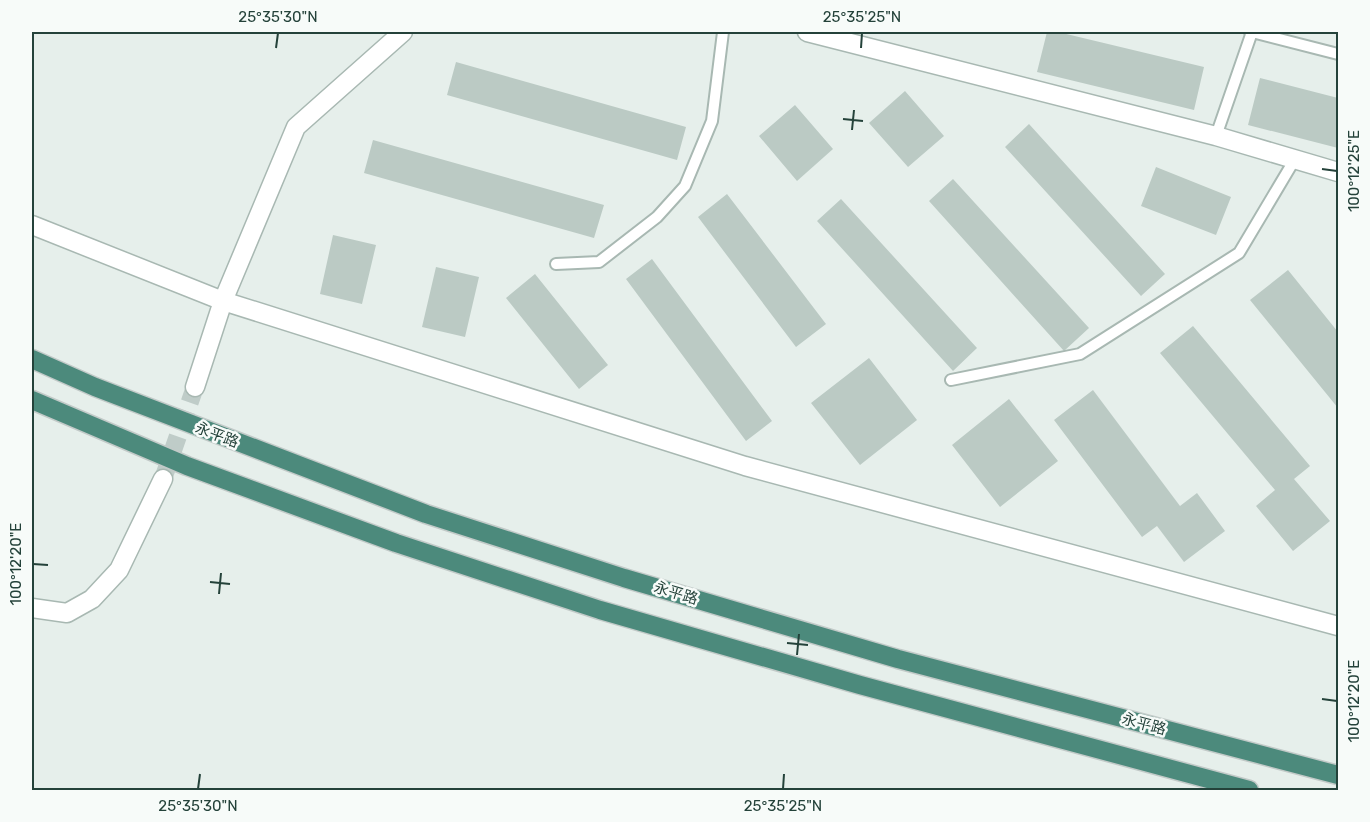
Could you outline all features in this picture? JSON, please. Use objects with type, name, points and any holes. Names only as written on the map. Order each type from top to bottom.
[{"type":"highway","name":"永平路","points":[[32,359],[116,395],[426,514],[602,571],[898,659],[1338,774]]},
{"type":"highway","points":[[32,400],[187,466],[396,543],[589,606],[860,685],[1249,790]]},
{"type":"street","points":[[195,387],[224,301],[296,126],[403,32]]},
{"type":"street","points":[[807,32],[1216,136],[1338,172]]},
{"type":"street","points":[[32,225],[224,301],[745,466],[1338,626]]},
{"type":"street","points":[[32,608],[67,613],[92,599],[119,570],[163,479]]},
{"type":"lane","points":[[556,264],[599,262],[657,217],[685,186],[712,121],[723,32]]},
{"type":"lane","points":[[1216,136],[1251,32],[1338,54]]},
{"type":"lane","points":[[951,380],[1080,354],[1239,253],[1295,159]]},
{"type":"building","points":[[1047,32],[1058,32],[1204,67],[1194,110],[1037,72]]},
{"type":"building","points":[[456,62],[686,127],[677,160],[447,95]]},
{"type":"building","points":[[1260,78],[1338,98],[1338,148],[1248,125]]},
{"type":"building","points":[[905,91],[944,136],[908,167],[869,123]]},
{"type":"building","points":[[795,105],[833,149],[797,181],[759,136]]},
{"type":"building","points":[[1029,124],[1165,274],[1141,296],[1005,147]]},
{"type":"building","points":[[373,140],[604,205],[594,238],[364,173]]},
{"type":"building","points":[[1156,167],[1231,197],[1216,235],[1141,206]]},
{"type":"building","points":[[953,179],[1089,328],[1064,351],[929,201]]},
{"type":"building","points":[[727,194],[826,324],[796,347],[698,217]]},
{"type":"building","points":[[841,199],[977,348],[953,371],[817,221]]},
{"type":"building","points":[[333,235],[376,245],[362,304],[320,294]]},
{"type":"building","points":[[652,259],[772,421],[746,441],[626,279]]},
{"type":"building","points":[[436,267],[479,277],[465,337],[422,327]]},
{"type":"building","points":[[1288,270],[1338,332],[1338,408],[1250,300]]},
{"type":"building","points":[[535,274],[608,365],[579,389],[506,298]]},
{"type":"building","points":[[1193,326],[1310,466],[1294,479],[1330,521],[1293,551],[1256,506],[1275,490],[1160,353]]},
{"type":"building","points":[[869,358],[917,420],[860,465],[811,403]]},
{"type":"building","points":[[1093,390],[1180,506],[1197,493],[1225,531],[1184,562],[1157,526],[1142,537],[1054,420]]},
{"type":"building","points":[[1009,399],[1058,461],[1000,507],[952,445]]},
{"type":"tunnel","points":[[163,479],[195,387]]}]
